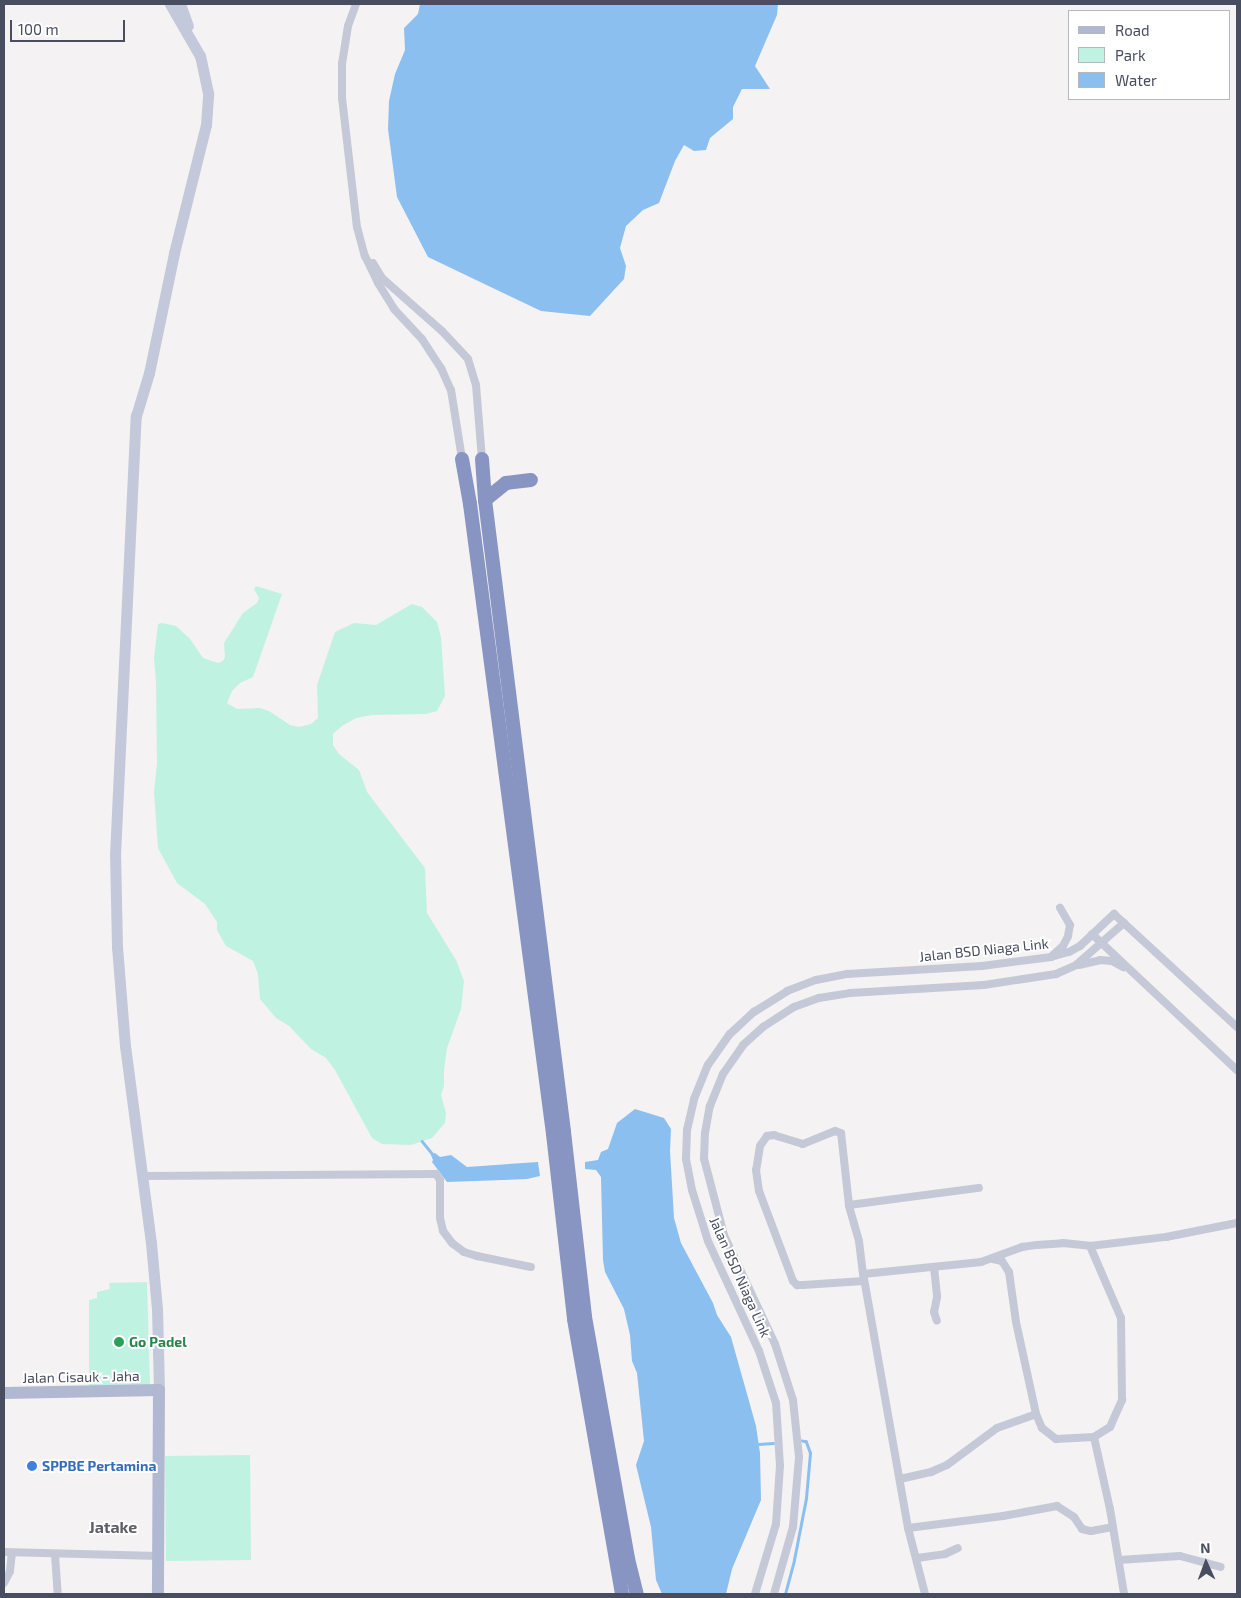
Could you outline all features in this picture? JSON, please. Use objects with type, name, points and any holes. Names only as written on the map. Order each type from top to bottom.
[{"type":"highway","points":[[462,459],[474,533],[552,1124],[574,1319],[622,1594]]},
{"type":"highway","points":[[482,459],[485,500],[564,1132],[585,1317],[628,1559],[636,1594]]},
{"type":"highway","points":[[485,500],[506,483],[531,480]]},
{"type":"main road","points":[[158,1594],[159,1390],[157,1309],[143,1176],[125,1046],[117,946],[115,855],[136,416],[149,372],[174,253],[206,125],[208,93],[200,56],[170,4]]},
{"type":"main road","points":[[180,4],[195,47]]},
{"type":"main road","name":"Jalan Cisauk - Jaha","points":[[4,1394],[159,1390]]},
{"type":"street","points":[[356,4],[348,26],[342,62],[342,98],[357,227],[365,256],[378,283],[394,309],[422,339],[441,368],[451,390],[462,459]]},
{"type":"street","points":[[357,227],[367,254],[382,278],[442,331],[468,359],[476,385],[482,459]]},
{"type":"street","points":[[1051,957],[1063,946],[1068,936],[1070,925],[1060,908]]},
{"type":"street","name":"Jalan BSD Niaga Link","points":[[755,1594],[776,1524],[780,1466],[776,1403],[759,1351],[708,1241],[697,1206],[686,1159],[687,1130],[694,1098],[708,1065],[730,1034],[754,1012],[787,991],[816,980],[832,977],[982,966],[1051,957],[1069,952],[1114,914],[1124,923],[1076,965],[1056,974],[1023,980],[850,993],[819,998],[794,1007],[762,1027],[743,1045],[723,1074],[710,1106],[705,1133],[704,1159],[724,1235],[775,1344],[793,1400],[799,1457],[793,1527],[774,1594]]},
{"type":"street","points":[[1124,923],[1237,1027]]},
{"type":"street","points":[[1092,934],[1237,1070]]},
{"type":"street","points":[[1076,965],[1100,960],[1112,961],[1132,971]]},
{"type":"street","points":[[925,1594],[908,1528],[864,1278],[859,1241],[849,1205],[841,1136],[839,1131],[831,1132],[803,1144],[774,1135],[767,1136],[762,1141],[756,1170],[758,1191],[793,1281],[797,1285],[803,1286],[864,1278],[934,1267],[981,1262],[1037,1245],[1064,1244],[1090,1246],[1166,1237],[1237,1223]]},
{"type":"street","points":[[143,1176],[436,1174],[440,1180],[440,1218],[443,1231],[452,1243],[464,1252],[477,1256],[531,1267]]},
{"type":"street","points":[[849,1205],[979,1188]]},
{"type":"street","points":[[697,1206],[714,1202]]},
{"type":"street","points":[[991,1259],[1002,1261],[1009,1272],[1016,1322],[1036,1414],[1042,1428],[1056,1439],[1094,1437],[1110,1427],[1122,1400],[1121,1318],[1090,1246]]},
{"type":"street","points":[[934,1267],[937,1297],[934,1312],[937,1321]]},
{"type":"street","points":[[900,1479],[947,1465],[997,1428],[1036,1414]]},
{"type":"street","points":[[1094,1437],[1113,1527],[1124,1594]]},
{"type":"street","points":[[908,1528],[1003,1516],[1056,1506],[1074,1518],[1082,1529],[1091,1531],[1113,1527]]},
{"type":"street","points":[[917,1558],[945,1554],[958,1548]]},
{"type":"street","points":[[4,1584],[10,1571],[8,1553],[158,1556]]},
{"type":"street","points":[[55,1555],[58,1594]]},
{"type":"street","points":[[1118,1560],[1180,1556],[1208,1566],[1221,1567]]},
{"type":"green space","points":[[256,586],[282,594],[253,677],[240,683],[232,691],[227,703],[237,709],[260,708],[269,711],[290,725],[299,727],[311,724],[318,718],[317,685],[335,632],[354,623],[376,625],[412,604],[422,607],[437,622],[441,637],[445,696],[437,711],[426,714],[372,715],[356,718],[333,734],[333,745],[339,754],[359,770],[367,792],[425,868],[427,913],[456,960],[464,981],[461,1009],[447,1048],[444,1070],[444,1086],[441,1095],[446,1113],[445,1123],[432,1138],[411,1145],[382,1144],[372,1138],[335,1070],[326,1058],[311,1049],[289,1026],[276,1018],[260,999],[258,974],[253,961],[226,946],[217,930],[217,922],[205,904],[177,883],[158,848],[154,792],[157,764],[154,658],[158,624],[176,626],[190,639],[203,658],[218,663],[223,661],[225,657],[224,643],[243,613],[257,603],[259,598],[254,589]]},
{"type":"green space","name":"Go Padel","points":[[147,1282],[150,1385],[89,1386],[89,1300],[97,1298],[97,1292],[110,1289],[109,1283]]},
{"type":"green space","points":[[250,1455],[251,1560],[166,1561],[165,1456]]},
{"type":"water","points":[[420,4],[778,4],[777,15],[755,66],[770,89],[742,89],[733,107],[733,119],[710,138],[706,150],[694,151],[684,145],[675,161],[659,203],[643,210],[626,226],[620,248],[626,266],[624,279],[590,316],[541,311],[428,257],[397,197],[388,129],[389,101],[395,74],[405,50],[404,28],[418,14]]},
{"type":"water","points":[[635,1109],[664,1118],[671,1129],[670,1151],[674,1218],[681,1243],[713,1303],[717,1315],[731,1337],[756,1426],[760,1453],[761,1500],[732,1569],[726,1594],[662,1594],[656,1580],[651,1527],[636,1465],[644,1441],[637,1373],[632,1361],[630,1335],[624,1309],[605,1272],[601,1177],[596,1170],[585,1169],[585,1162],[598,1160],[601,1152],[608,1149],[617,1123]]},
{"type":"water","points":[[435,1153],[440,1157],[451,1155],[467,1167],[538,1162],[540,1176],[527,1179],[447,1182],[432,1162],[431,1155]]},
{"type":"waterway","points":[[422,1141],[434,1156]]},
{"type":"waterway","points":[[785,1594],[794,1560],[806,1498],[810,1453],[806,1442],[802,1441]]},
{"type":"waterway","points":[[759,1444],[773,1443]]},
{"type":"place","name":"Go Padel","points":[[119,1342]]},
{"type":"place","name":"SPPBE Pertamina","points":[[32,1466]]},
{"type":"district","name":"Jatake","points":[[113,1527]]}]
